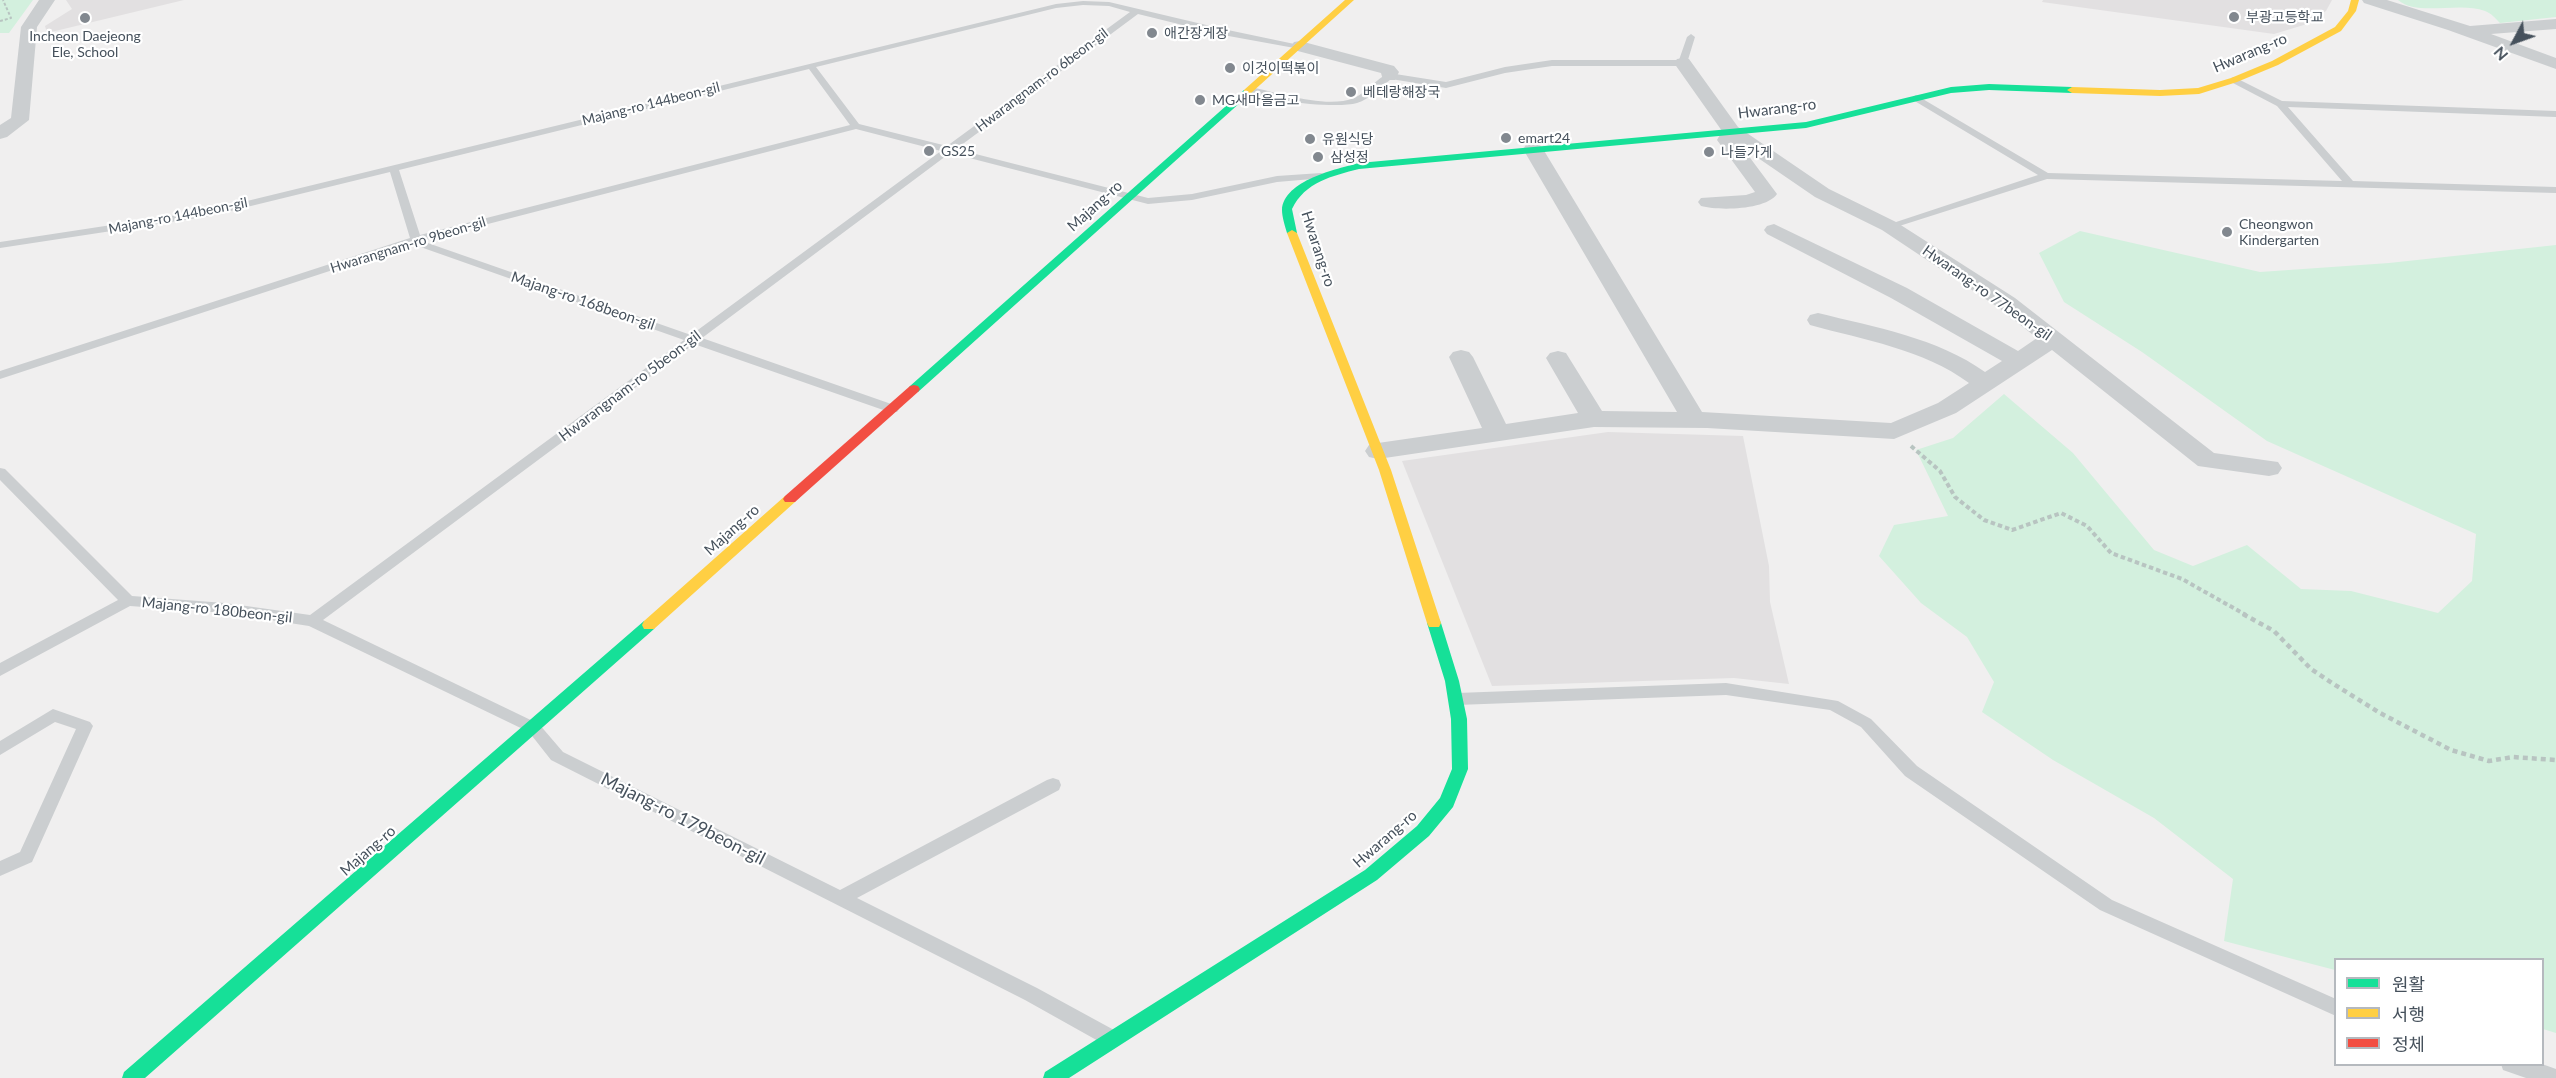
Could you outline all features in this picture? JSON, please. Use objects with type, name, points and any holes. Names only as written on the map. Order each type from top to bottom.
[{"type":"street","points":[[0,134],[20,120],[29,27],[47,0]]},
{"type":"street","name":"Majang-ro","points":[[131,1078],[534,728],[1350,0]]},
{"type":"street","name":"Hwarang-ro","points":[[1052,1078],[1371,875],[1423,831],[1447,802],[1460,769],[1459,719],[1452,681],[1378,452],[1289,226],[1287,208],[1295,194],[1323,176],[1359,166],[1806,125],[1951,90],[1989,87],[2160,93],[2199,91],[2275,63],[2338,29],[2352,11],[2355,0]]},
{"type":"street","points":[[2370,0],[2465,30],[2556,64]]},
{"type":"street","points":[[2465,30],[2556,24]]},
{"type":"street","points":[[1300,46],[1388,70],[1389,76]]},
{"type":"street","points":[[1683,63],[1731,131],[1727,140],[1767,194],[1760,199],[1745,201],[1708,201]]},
{"type":"street","name":"Hwarang-ro 77beon-gil","points":[[1731,131],[1822,193],[1889,226],[2007,303],[2207,460],[2269,468]]},
{"type":"street","points":[[1533,149],[1694,420]]},
{"type":"street","points":[[1774,230],[1899,293],[2018,361]]},
{"type":"street","points":[[1818,320],[1932,351],[1959,364],[1985,383]]},
{"type":"street","points":[[1378,452],[1594,419],[1694,420],[1894,431],[1947,408],[2052,339]]},
{"type":"street","points":[[1461,357],[1498,434]]},
{"type":"street","points":[[1558,358],[1594,419]]},
{"type":"lane","name":"Majang-ro 144beon-gil","points":[[0,245],[210,213],[1056,6],[1083,3],[1109,4],[1223,32],[1300,46]]},
{"type":"lane","name":"Hwarangnam-ro 6beon-gil","points":[[948,150],[1136,11]]},
{"type":"lane","points":[[1251,90],[1335,103],[1353,101],[1372,91],[1389,76],[1446,85],[1505,70],[1552,63],[1683,63],[1691,37]]},
{"type":"lane","points":[[810,65],[856,126],[1148,201],[1168,201],[1289,176],[1323,176]]},
{"type":"lane","points":[[2234,80],[2280,104],[2351,184]]},
{"type":"lane","points":[[1916,98],[2046,176]]},
{"type":"lane","points":[[2280,104],[2556,114]]},
{"type":"lane","name":"Hwarangnam-ro 9beon-gil","points":[[0,375],[446,230],[856,126]]},
{"type":"lane","name":"Hwarangnam-ro 5beon-gil","points":[[312,621],[948,150]]},
{"type":"lane","points":[[393,167],[416,241]]},
{"type":"lane","points":[[1889,226],[2046,176],[2556,190]]},
{"type":"lane","name":"Majang-ro 168beon-gil","points":[[416,241],[893,409]]},
{"type":"lane","name":"Majang-ro 180beon-gil","points":[[0,472],[128,601],[225,608],[312,621],[534,728]]},
{"type":"lane","points":[[0,670],[128,601]]},
{"type":"lane","points":[[1455,699],[1726,690],[1833,705],[1866,723],[1911,771],[2106,905],[2334,1007]]},
{"type":"lane","points":[[0,748],[53,715],[85,726],[26,857],[0,869]]},
{"type":"lane","name":"Majang-ro 179beon-gil","points":[[534,728],[556,756],[1031,994],[1115,1040]]},
{"type":"lane","points":[[841,898],[1053,785]]},
{"type":"lane","points":[[2514,1066],[2556,1078]]},
{"type":"path","points":[[0,21],[11,18],[3,0]]},
{"type":"path","points":[[1894,431],[1940,471],[1955,497],[1984,520],[2012,530],[2061,513],[2087,526],[2111,553],[2182,579],[2274,632],[2318,674],[2380,713],[2451,750],[2488,760],[2513,757],[2556,760]]},
{"type":"shaded area","name":"Incheon Daejeong Ele, School","points":[[66,0],[184,0],[47,33],[45,26],[72,9]]},
{"type":"shaded area","name":"부광고등학교","points":[[2043,0],[2332,0],[2326,11],[2307,24],[2274,34],[2042,2]]},
{"type":"shaded area","points":[[1608,432],[1743,436],[1769,566],[1770,602],[1789,684],[1734,678],[1492,686],[1402,461]]},
{"type":"green space","points":[[0,0],[33,0],[9,33],[0,33]]},
{"type":"green space","points":[[2398,0],[2556,0],[2556,17],[2500,23],[2487,12],[2475,8],[2416,7]]},
{"type":"green space","points":[[2080,231],[2260,272],[2389,263],[2556,245],[2556,1033],[2544,1029],[2544,958],[2334,958],[2334,970],[2224,941],[2233,879],[2154,818],[2053,760],[1982,712],[1994,682],[1967,637],[1921,603],[1879,556],[1894,525],[1948,516],[1916,450],[1953,438],[2004,394],[2073,453],[2154,550],[2193,566],[2247,545],[2301,589],[2351,591],[2438,613],[2472,581],[2476,534],[2267,441],[2142,352],[2064,302],[2039,253]]},
{"type":"traffic: fast","points":[[1292,233],[1287,209],[1299,191],[1317,179],[1359,166],[1806,125],[1951,90],[1989,87],[2072,90]]},
{"type":"traffic: fast","points":[[914,389],[1247,92]]},
{"type":"traffic: fast","points":[[1052,1078],[1371,875],[1423,831],[1447,802],[1460,769],[1459,719],[1452,681],[1434,623]]},
{"type":"traffic: fast","points":[[131,1078],[649,625]]},
{"type":"traffic: slow","points":[[1247,92],[1350,0]]},
{"type":"traffic: slow","points":[[2072,90],[2160,93],[2199,91],[2234,80],[2275,63],[2338,29],[2352,11],[2355,0]]},
{"type":"traffic: slow","points":[[1292,233],[1385,470],[1434,623]]},
{"type":"traffic: slow","points":[[649,625],[790,499]]},
{"type":"traffic: jam","points":[[790,499],[914,389]]},
{"type":"place","name":"부광고등학교","points":[[2234,17]]},
{"type":"place","name":"Incheon Daejeong Ele, School","points":[[85,18]]},
{"type":"place","name":"애간장게장","points":[[1152,33]]},
{"type":"place","name":"이것이떡볶이","points":[[1230,68]]},
{"type":"place","name":"베테랑해장국","points":[[1351,92]]},
{"type":"place","name":"MG새마을금고","points":[[1200,100]]},
{"type":"place","name":"emart24","points":[[1506,138]]},
{"type":"place","name":"유원식당","points":[[1310,139]]},
{"type":"place","name":"GS25","points":[[929,151]]},
{"type":"place","name":"나들가게","points":[[1709,152]]},
{"type":"place","name":"삼성정","points":[[1318,157]]},
{"type":"place","name":"Cheongwon Kindergarten","points":[[2227,232]]}]
